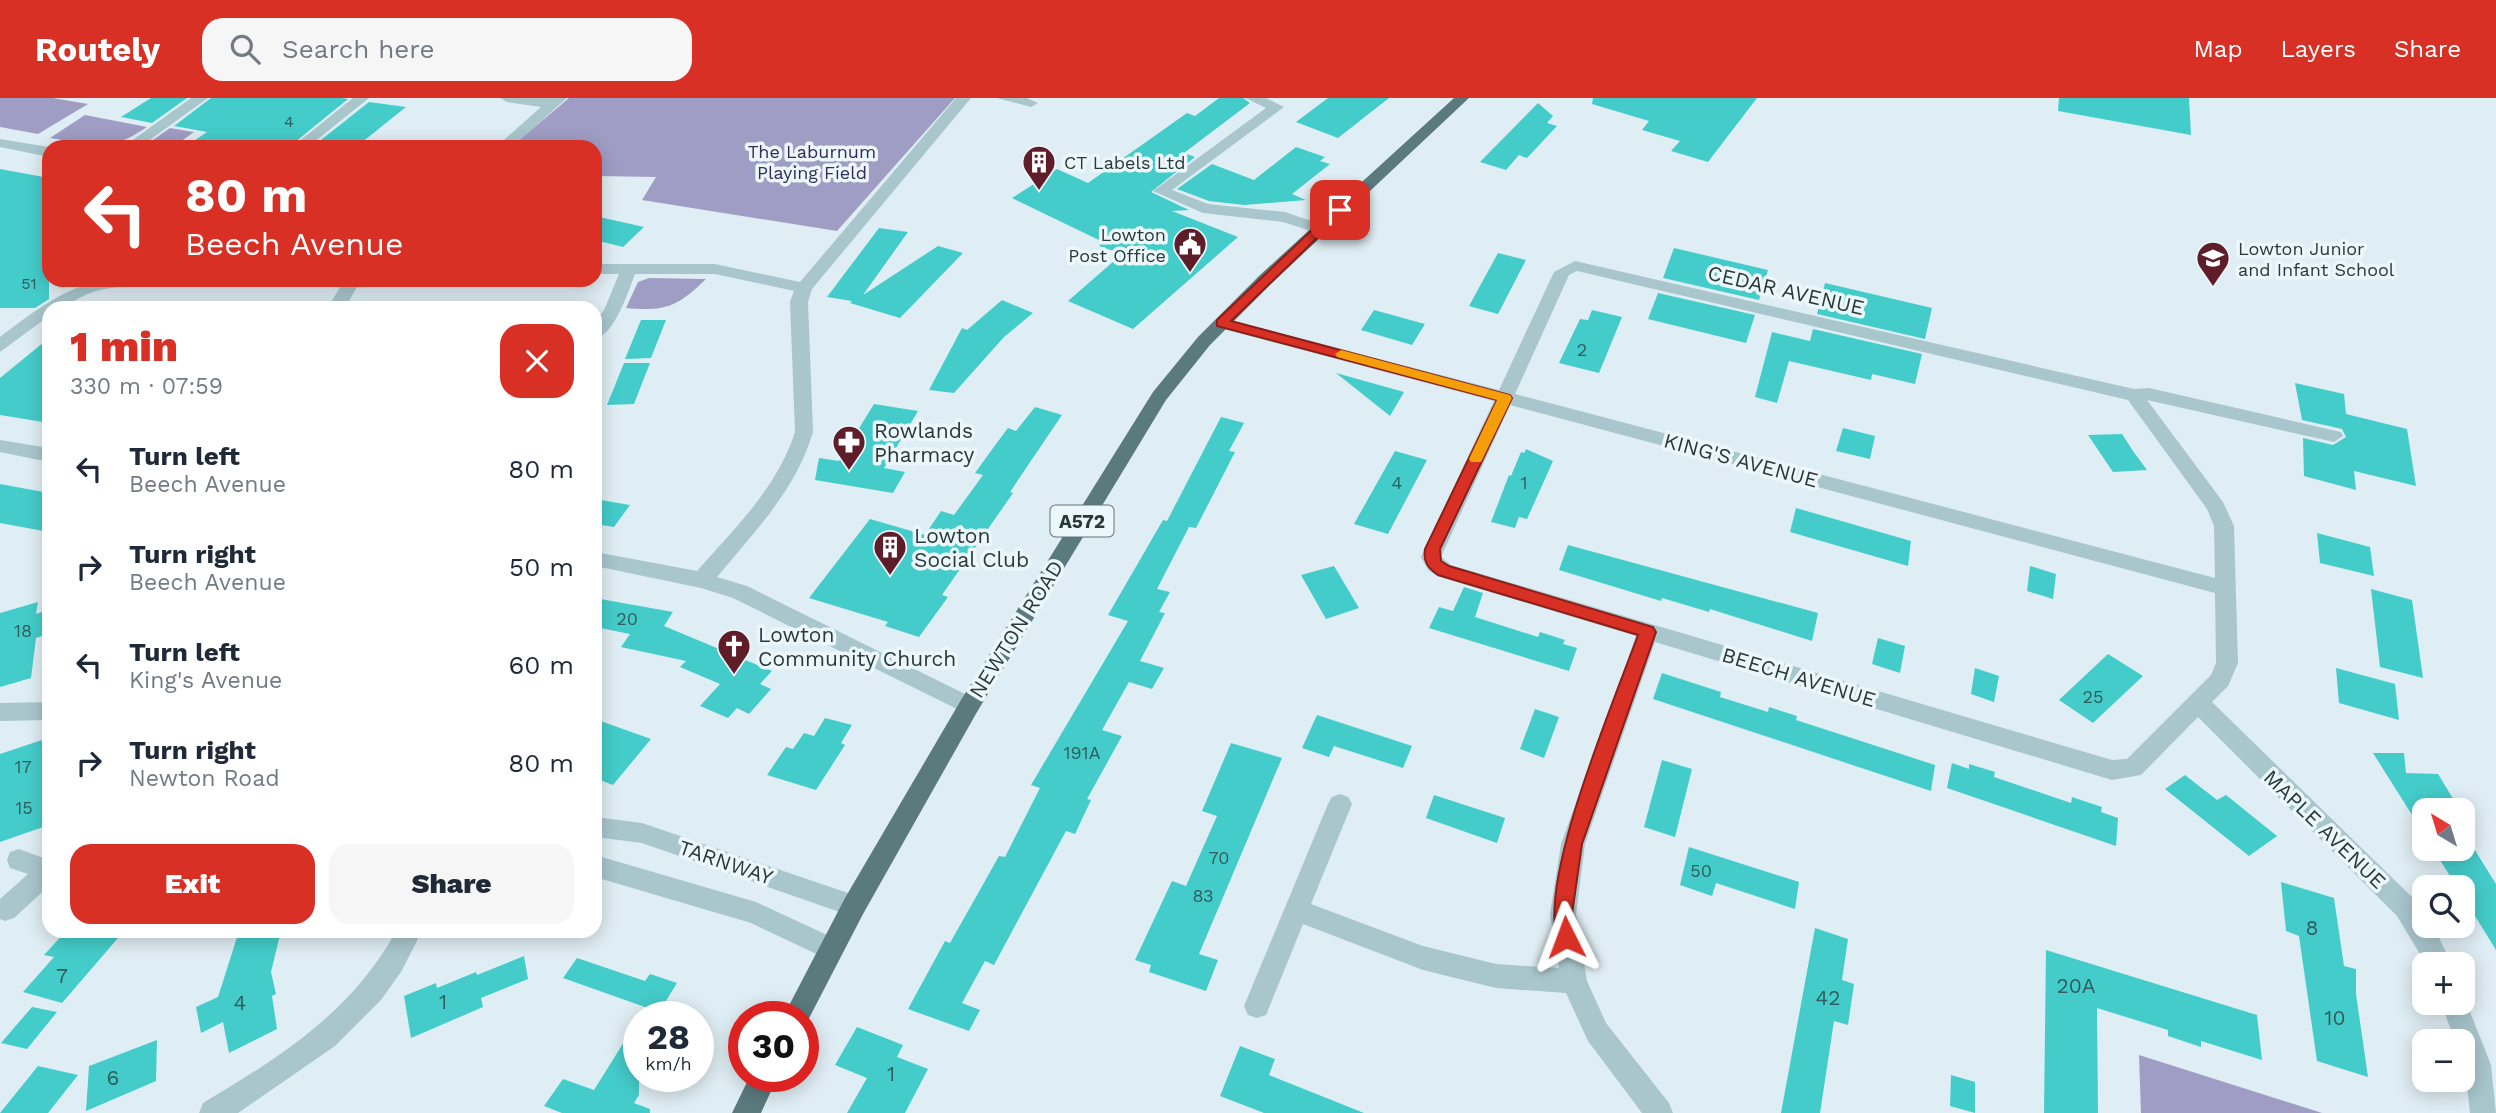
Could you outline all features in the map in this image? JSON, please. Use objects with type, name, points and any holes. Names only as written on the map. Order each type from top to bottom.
[{"type":"main road","name":"NEWTON ROAD","points":[[804,1001],[854,906],[969,706],[1159,396],[1222,323],[1462,98]]},
{"type":"main road","points":[[746,1113],[757,1092]]},
{"type":"street","points":[[140,140],[201,98]]},
{"type":"street","points":[[308,140],[362,98]]},
{"type":"street","points":[[507,98],[556,101]]},
{"type":"street","points":[[702,580],[782,482],[801,447],[804,432],[799,302],[804,288],[964,98]]},
{"type":"street","points":[[1004,98],[1031,103]]},
{"type":"street","points":[[1252,98],[1277,107],[1161,191],[1203,208],[1226,213],[1285,217],[1320,229]]},
{"type":"street","points":[[511,140],[556,101]]},
{"type":"street","points":[[0,143],[42,151]]},
{"type":"street","name":"CEDAR AVENUE","points":[[1505,398],[1562,272],[1575,266],[2134,395],[2149,394],[2334,436]]},
{"type":"street","points":[[602,325],[612,311],[630,267]]},
{"type":"street","points":[[602,269],[715,269],[804,288]]},
{"type":"street","points":[[61,301],[91,287]]},
{"type":"street","points":[[0,346],[42,313]]},
{"type":"street","name":"KING'S AVENUE","points":[[1222,323],[2225,588]]},
{"type":"street","points":[[2134,395],[2216,507],[2224,526],[2225,588]]},
{"type":"street","name":"BEECH AVENUE","points":[[1505,398],[1433,549],[1431,558],[1435,565],[1647,632],[2112,770],[2133,768],[2220,680],[2227,663],[2225,588]]},
{"type":"street","points":[[0,446],[42,454]]},
{"type":"street","points":[[602,560],[702,580],[740,592],[969,706]]},
{"type":"street","points":[[1647,632],[1573,844],[1563,914],[1574,981],[1597,1032],[1640,1092],[1659,1113]]},
{"type":"street","name":"MAPLE AVENUE","points":[[2198,704],[2406,908],[2434,952]]},
{"type":"street","points":[[0,712],[42,711]]},
{"type":"street","points":[[1257,1006],[1340,804]]},
{"type":"street","name":"TARNWAY","points":[[602,828],[642,833],[854,906]]},
{"type":"street","points":[[19,860],[42,868]]},
{"type":"street","name":"TARNWAY","points":[[602,868],[755,913],[831,949]]},
{"type":"street","points":[[5,910],[42,877]]},
{"type":"street","points":[[1296,910],[1423,958],[1496,976],[1574,981]]},
{"type":"street","points":[[213,1113],[306,1056],[345,1024],[375,989],[406,938]]},
{"type":"street","points":[[2458,1015],[2477,1065],[2484,1113]]},
{"type":"green space","points":[[0,98],[53,98],[88,104],[38,134],[0,127]]},
{"type":"green space","name":"The Laburnum Playing Field","points":[[569,98],[955,98],[837,231],[642,200],[656,177],[602,176],[602,140],[519,140]]},
{"type":"green space","points":[[85,115],[147,127],[123,140],[50,138]]},
{"type":"green space","points":[[170,128],[194,132],[183,140],[153,140]]},
{"type":"green space","points":[[649,278],[706,279],[679,301],[662,308],[626,308],[638,282]]},
{"type":"green space","points":[[2139,1055],[2322,1113],[2141,1113]]},
{"type":"building","points":[[151,98],[187,98],[152,123],[121,117]]},
{"type":"building","points":[[211,98],[348,99],[298,140],[195,140],[207,132],[174,126]]},
{"type":"building","points":[[1219,98],[1243,98],[1250,103],[1184,153],[1195,157],[1151,192],[1189,210],[1172,211],[1238,237],[1133,329],[1068,301],[1122,254],[1099,246],[1103,242],[1012,198],[1057,169],[1088,183],[1187,113],[1195,116]]},
{"type":"building","points":[[1328,98],[1389,98],[1338,138],[1296,122]]},
{"type":"building","points":[[1593,98],[1757,98],[1708,162],[1671,151],[1680,141],[1642,130],[1649,121],[1592,104]]},
{"type":"building","points":[[2059,98],[2189,98],[2191,135],[2058,111]]},
{"type":"building","points":[[369,102],[406,107],[365,140],[321,140]]},
{"type":"building","points":[[1538,103],[1553,116],[1547,123],[1557,126],[1527,158],[1519,155],[1506,170],[1480,162]]},
{"type":"building","points":[[1296,147],[1325,157],[1320,161],[1330,164],[1292,194],[1306,200],[1244,205],[1209,201],[1177,189],[1212,164],[1254,180]]},
{"type":"building","points":[[0,169],[42,177],[42,287],[49,287],[49,299],[42,301],[35,308],[0,308]]},
{"type":"building","points":[[602,218],[644,227],[623,247],[602,242]]},
{"type":"building","points":[[879,228],[908,232],[863,295],[938,246],[963,253],[900,318],[850,303],[852,301],[827,297]]},
{"type":"building","points":[[1674,248],[1768,270],[1759,300],[1663,278]]},
{"type":"building","points":[[1498,253],[1526,260],[1498,314],[1469,306]]},
{"type":"building","points":[[1825,283],[1932,308],[1925,339],[1817,314]]},
{"type":"building","points":[[1658,293],[1755,315],[1746,343],[1648,319]]},
{"type":"building","points":[[1002,300],[1033,313],[1004,337],[954,393],[929,390],[962,328],[967,330]]},
{"type":"building","points":[[1374,310],[1425,324],[1412,345],[1361,330]]},
{"type":"building","points":[[1592,310],[1622,317],[1599,373],[1559,363],[1580,319],[1588,320]]},
{"type":"building","points":[[641,320],[666,320],[651,358],[625,359]]},
{"type":"building","points":[[1813,329],[1922,354],[1915,384],[1872,374],[1871,380],[1789,361],[1777,403],[1755,397],[1772,332],[1810,341]]},
{"type":"building","points":[[42,344],[42,422],[0,415],[0,378]]},
{"type":"building","points":[[624,363],[650,363],[634,404],[607,405]]},
{"type":"building","points":[[1336,373],[1404,392],[1390,416]]},
{"type":"building","points":[[2295,383],[2344,394],[2346,414],[2407,429],[2416,486],[2354,471],[2356,490],[2304,476],[2303,438],[2333,445],[2346,437],[2342,429],[2302,420]]},
{"type":"building","points":[[874,404],[918,411],[884,468],[905,472],[893,493],[815,480],[819,458],[839,461]]},
{"type":"building","name":"Lowton Social Club","points":[[1035,407],[1062,415],[1010,492],[1013,493],[942,595],[948,597],[919,637],[885,626],[888,622],[809,598],[870,519],[925,535],[941,511],[954,515],[983,475],[975,473],[1008,428],[1016,431]]},
{"type":"building","points":[[1221,417],[1244,423],[1229,451],[1235,452],[1196,528],[1189,527],[1157,589],[1170,592],[1159,612],[1165,613],[1140,661],[1164,668],[1152,689],[1129,682],[1102,730],[1122,736],[1087,799],[1091,800],[1075,834],[1066,831],[994,965],[985,961],[962,1003],[980,1010],[969,1031],[908,1009],[945,941],[950,943],[999,856],[1005,857],[1040,788],[1031,785],[1128,621],[1108,615],[1163,520],[1167,521]]},
{"type":"building","points":[[1843,428],[1875,436],[1870,459],[1836,451]]},
{"type":"building","points":[[2122,434],[2147,470],[2113,472],[2088,435]]},
{"type":"building","points":[[1526,449],[1553,461],[1527,519],[1519,517],[1515,528],[1491,522],[1509,475],[1511,476],[1521,452],[1524,453]]},
{"type":"building","points":[[1395,451],[1427,460],[1388,534],[1354,524]]},
{"type":"building","points":[[0,484],[42,492],[42,531],[0,523]]},
{"type":"building","points":[[602,500],[630,505],[614,527],[602,525]]},
{"type":"building","points":[[1796,508],[1911,541],[1908,566],[1790,532]]},
{"type":"building","points":[[2317,533],[2370,547],[2374,576],[2320,563]]},
{"type":"building","points":[[1568,545],[1818,613],[1812,641],[1710,609],[1709,612],[1662,598],[1661,601],[1559,570]]},
{"type":"building","points":[[1334,566],[1359,608],[1326,619],[1301,575]]},
{"type":"building","points":[[2030,566],[2056,574],[2053,599],[2027,591]]},
{"type":"building","points":[[1464,587],[1483,593],[1475,617],[1538,637],[1540,632],[1565,640],[1563,644],[1577,648],[1569,671],[1429,628],[1439,607],[1453,611]]},
{"type":"building","points":[[2371,589],[2412,600],[2423,678],[2380,667]]},
{"type":"building","points":[[602,599],[673,612],[664,626],[772,671],[760,684],[771,689],[749,714],[737,708],[728,718],[700,706],[720,684],[680,667],[686,661],[621,647],[630,634],[602,628]]},
{"type":"building","points":[[38,602],[36,614],[42,612],[42,636],[36,638],[31,678],[0,687],[0,613]]},
{"type":"building","points":[[1878,638],[1905,646],[1900,673],[1872,664]]},
{"type":"building","points":[[2108,654],[2143,676],[2093,723],[2059,700]]},
{"type":"building","points":[[1975,668],[1999,676],[1994,702],[1971,694]]},
{"type":"building","points":[[2336,668],[2395,684],[2399,720],[2339,703]]},
{"type":"building","points":[[1662,673],[1721,692],[1720,697],[1768,712],[1769,707],[1797,716],[1796,720],[1935,765],[1931,791],[1653,699]]},
{"type":"building","points":[[1535,709],[1559,717],[1544,758],[1520,749]]},
{"type":"building","points":[[1317,715],[1412,746],[1403,768],[1334,746],[1329,757],[1302,748]]},
{"type":"building","points":[[825,718],[852,725],[841,743],[845,745],[816,790],[767,775],[786,747],[793,749],[804,733],[814,736]]},
{"type":"building","points":[[602,722],[651,739],[613,785],[602,781]]},
{"type":"building","points":[[42,740],[42,827],[0,842],[0,754]]},
{"type":"building","points":[[1231,743],[1282,758],[1199,954],[1218,960],[1206,991],[1149,972],[1151,965],[1135,960],[1172,881],[1186,886],[1217,816],[1202,811]]},
{"type":"building","points":[[2373,753],[2404,753],[2406,773],[2438,774],[2453,798],[2412,798],[2412,815]]},
{"type":"building","points":[[1662,760],[1692,769],[1675,837],[1644,827]]},
{"type":"building","points":[[1952,763],[1969,769],[1969,764],[1995,772],[1994,777],[2071,803],[2072,797],[2102,807],[2101,812],[2118,818],[2116,846],[1947,788]]},
{"type":"building","points":[[2185,775],[2217,800],[2226,795],[2277,836],[2249,856],[2165,789]]},
{"type":"building","points":[[1434,795],[1505,818],[1497,843],[1426,818]]},
{"type":"building","points":[[1689,847],[1799,882],[1795,909],[1716,883],[1712,896],[1680,885]]},
{"type":"building","points":[[2475,850],[2496,884],[2496,950],[2475,916],[2475,875],[2449,875],[2441,861],[2475,861]]},
{"type":"building","points":[[2281,882],[2334,898],[2344,966],[2356,969],[2356,994],[2368,1077],[2317,1061],[2299,936],[2286,931]]},
{"type":"building","points":[[1815,928],[1848,939],[1842,980],[1854,984],[1848,1025],[1834,1021],[1820,1113],[1781,1113]]},
{"type":"building","points":[[60,938],[118,938],[62,1003],[23,992],[54,957],[44,955]]},
{"type":"building","points":[[237,938],[279,938],[271,972],[276,994],[272,996],[277,1029],[229,1053],[223,1022],[201,1033],[196,1007],[218,997]]},
{"type":"building","points":[[2046,950],[2257,1015],[2262,1060],[2201,1041],[2201,1047],[2168,1036],[2168,1030],[2097,1008],[2098,1113],[2044,1113]]},
{"type":"building","points":[[524,956],[528,979],[481,998],[483,1007],[411,1038],[404,996],[436,983],[437,988],[476,972],[477,975]]},
{"type":"building","points":[[577,958],[645,981],[650,974],[677,983],[666,1001],[628,1001],[563,978]]},
{"type":"building","points":[[32,1007],[57,1012],[27,1049],[1,1043]]},
{"type":"building","points":[[857,1027],[903,1045],[897,1057],[928,1069],[905,1113],[847,1113],[867,1078],[835,1065]]},
{"type":"building","points":[[157,1040],[156,1081],[86,1111],[89,1066]]},
{"type":"building","points":[[623,1044],[623,1092],[639,1092],[634,1103],[650,1109],[650,1113],[562,1113],[544,1106],[563,1079],[594,1090]]},
{"type":"building","points":[[1240,1046],[1275,1059],[1269,1075],[1364,1113],[1264,1113],[1220,1096]]},
{"type":"building","points":[[38,1066],[78,1075],[48,1113],[0,1113]]},
{"type":"building","points":[[1951,1075],[1975,1082],[1975,1113],[1950,1106]]},
{"type":"slow traffic","points":[[1341,354],[1505,398],[1476,459]]},
{"type":"place","name":"CT Labels Ltd","points":[[1039,192]]},
{"type":"place","name":"Lowton Post Office","points":[[1190,274]]},
{"type":"place","name":"Lowton Junior and Infant School","points":[[2213,288]]},
{"type":"place","name":"Rowlands Pharmacy","points":[[849,472]]},
{"type":"place","name":"Lowton Social Club","points":[[890,577]]},
{"type":"place","name":"Lowton Community Church","points":[[734,676]]},
{"type":"route","points":[[1340,210],[1222,323],[1505,398],[1433,549],[1431,558],[1435,565],[1647,632],[1573,844],[1563,914],[1566,937]]}]
